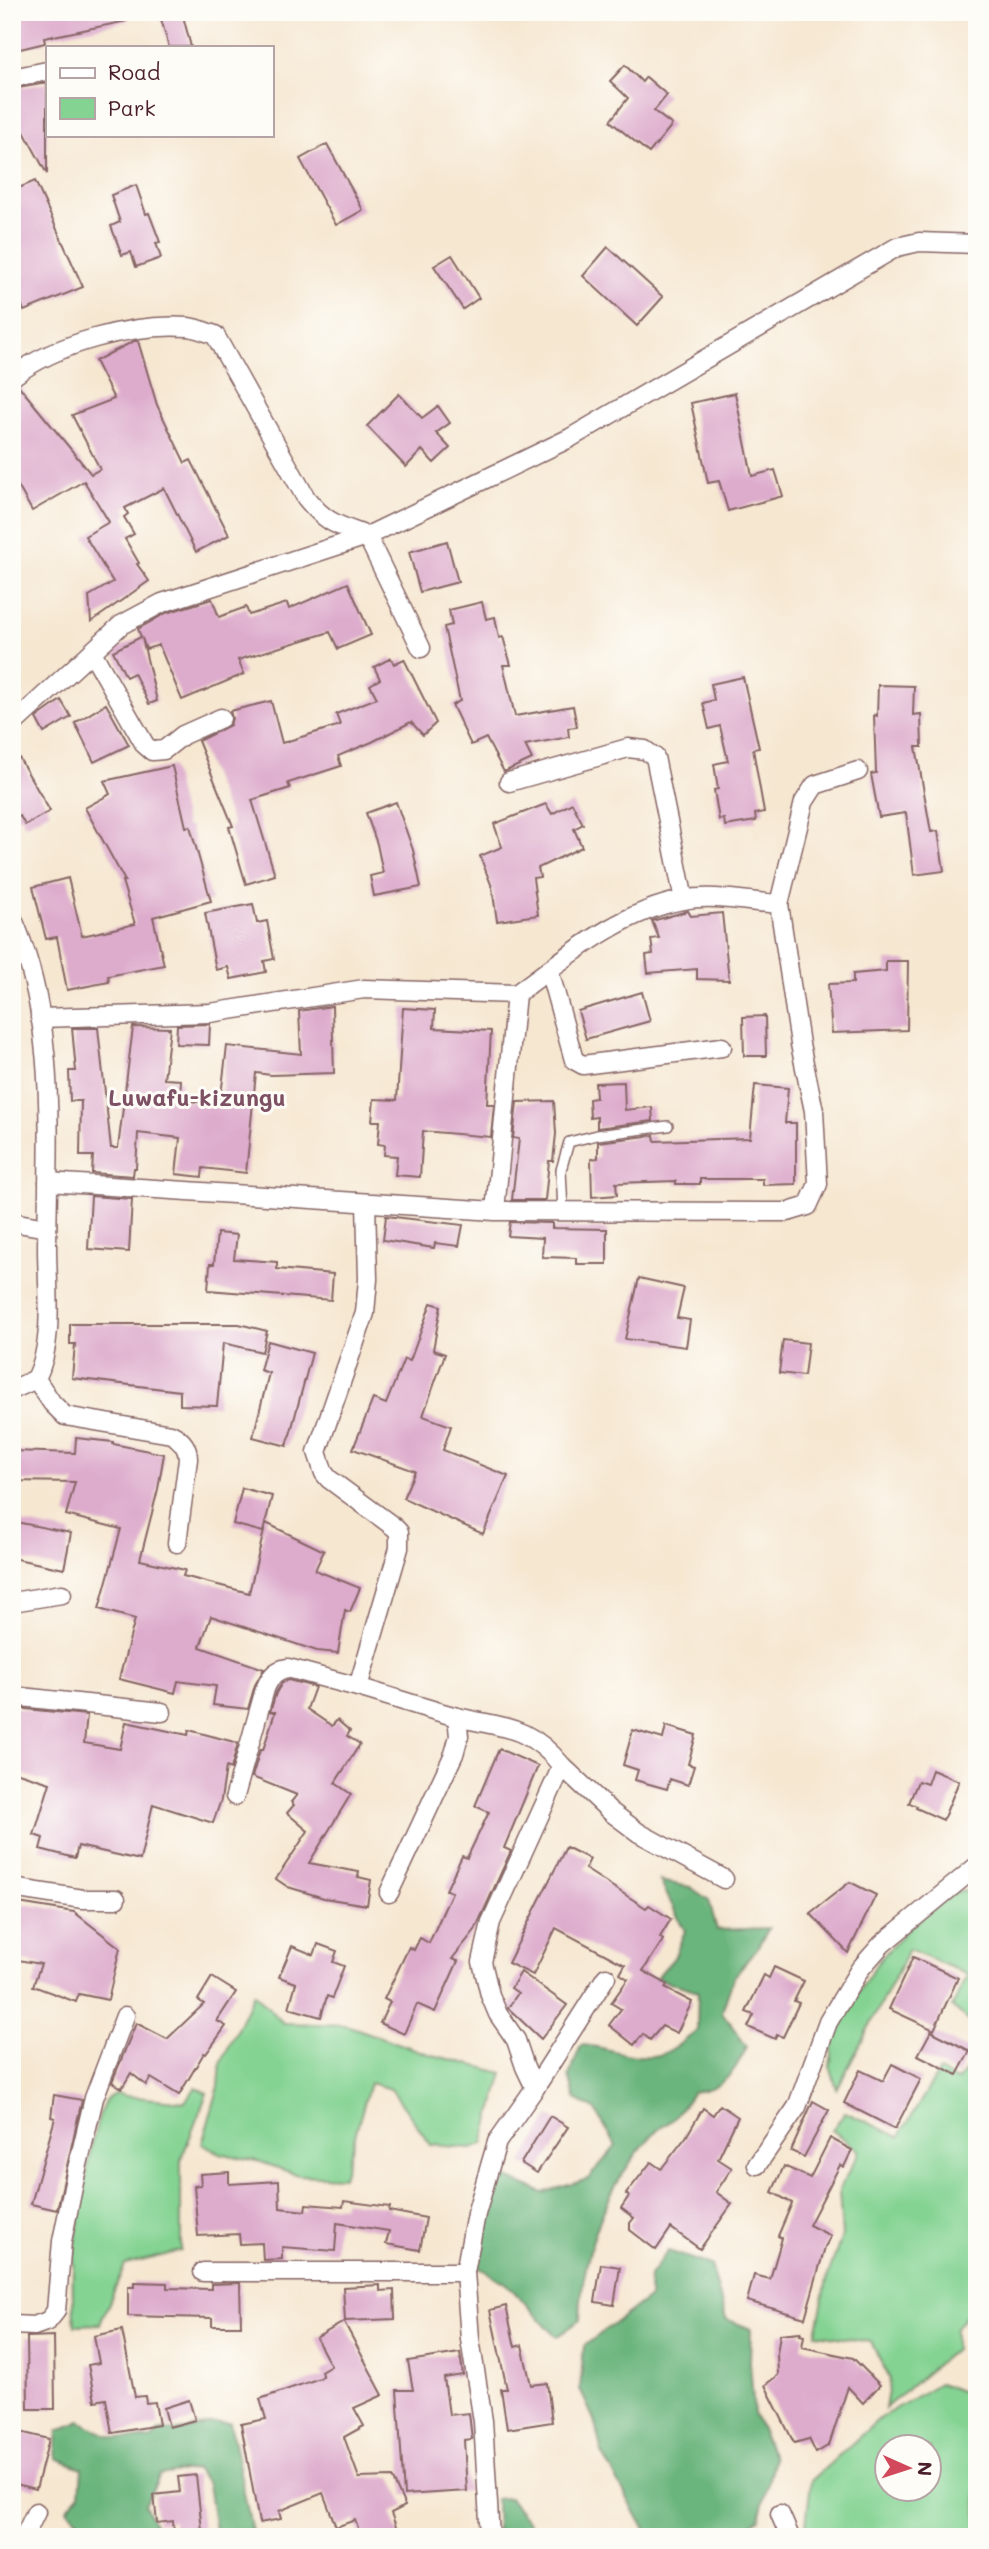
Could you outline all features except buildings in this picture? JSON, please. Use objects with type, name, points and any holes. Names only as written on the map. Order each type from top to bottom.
[{"type":"street","points":[[12,78],[46,71]]},
{"type":"street","points":[[12,725],[121,625],[162,603],[367,536],[570,438],[881,255],[909,243],[977,244]]},
{"type":"street","points":[[12,377],[36,361],[94,338],[163,327],[191,327],[215,334],[306,498],[321,516],[333,524],[367,536],[421,648]]},
{"type":"street","points":[[92,652],[145,745],[152,751],[164,750],[183,735],[221,719]]},
{"type":"street","points":[[509,782],[628,748],[645,750],[655,757],[684,900]]},
{"type":"street","points":[[48,1182],[495,1210],[788,1212],[807,1206],[818,1184],[814,1111],[800,1044],[779,904],[804,802],[815,785],[858,771]]},
{"type":"street","points":[[40,1018],[210,1013],[365,989],[516,993],[615,925],[649,909],[684,900],[714,899],[779,904]]},
{"type":"street","points":[[12,917],[29,961],[40,1018],[48,1106],[46,1346],[36,1379],[12,1390]]},
{"type":"street","points":[[549,970],[574,1060],[583,1066],[722,1047]]},
{"type":"street","points":[[495,1210],[516,993]]},
{"type":"street","points":[[358,1687],[400,1539],[394,1527],[324,1473],[317,1452],[365,1313],[368,1279],[366,1203]]},
{"type":"street","points":[[12,1222],[47,1228]]},
{"type":"street","points":[[36,1379],[52,1404],[65,1416],[170,1434],[179,1438],[188,1451],[188,1459],[177,1543]]},
{"type":"street","points":[[12,1602],[62,1594]]},
{"type":"street","points":[[235,1796],[265,1689],[273,1674],[288,1668],[457,1717],[519,1731],[542,1743],[562,1766],[611,1812],[639,1833],[724,1879]]},
{"type":"street","points":[[12,1696],[162,1712]]},
{"type":"street","points":[[389,1893],[454,1754],[458,1736],[457,1717]]},
{"type":"street","points":[[536,2088],[516,2040],[494,2004],[484,1978],[482,1962],[491,1922],[562,1766]]},
{"type":"street","points":[[757,2165],[797,2107],[828,2022],[860,1969],[882,1944],[977,1866]]},
{"type":"street","points":[[12,1888],[83,1899],[116,1899]]},
{"type":"street","points":[[490,2537],[483,2421],[470,2339],[465,2272],[476,2214],[497,2142],[536,2088],[606,1978]]},
{"type":"street","points":[[12,2325],[34,2326],[48,2321],[56,2311],[62,2241],[76,2173],[94,2098],[125,2016]]},
{"type":"street","points":[[203,2272],[465,2272]]},
{"type":"street","points":[[24,2537],[36,2512]]},
{"type":"street","points":[[780,2514],[790,2537]]},
{"type":"lane","points":[[563,1211],[561,1170],[569,1142],[597,1135],[668,1126]]},
{"type":"green space","points":[[660,1881],[690,1887],[709,1900],[717,1930],[769,1928],[755,1951],[734,1976],[722,2012],[747,2047],[727,2078],[713,2087],[693,2092],[674,2118],[653,2134],[622,2175],[591,2245],[585,2270],[580,2320],[557,2337],[506,2283],[476,2266],[489,2170],[543,2193],[588,2179],[616,2146],[596,2111],[575,2098],[569,2076],[581,2045],[629,2055],[659,2055],[679,2045],[697,2031],[698,1991],[656,1978],[674,1958],[685,1931]]},
{"type":"green space","points":[[957,1891],[977,1892],[977,2029],[952,2007],[968,1975],[909,1949],[837,2089],[830,2066],[836,2028],[877,1963],[907,1929]]},
{"type":"green space","points":[[254,1993],[283,2023],[346,2025],[429,2054],[503,2073],[483,2144],[471,2148],[431,2145],[391,2089],[370,2083],[343,2177],[298,2175],[261,2162],[219,2153],[202,2144],[219,2086],[221,2063]]},
{"type":"green space","points":[[974,2059],[977,2060],[977,2316],[965,2316],[955,2329],[955,2349],[885,2408],[890,2379],[871,2342],[816,2334],[828,2275],[842,2236],[839,2190],[858,2154],[858,2150],[832,2130],[845,2112],[899,2137],[939,2071],[957,2081]]},
{"type":"green space","points":[[196,2087],[207,2093],[181,2160],[181,2251],[125,2265],[100,2324],[75,2325],[74,2256],[85,2180],[101,2110],[107,2099],[116,2093],[185,2102]]},
{"type":"green space","points":[[668,2251],[711,2265],[726,2319],[751,2329],[750,2362],[754,2414],[774,2458],[759,2519],[735,2537],[649,2537],[602,2453],[594,2420],[580,2389],[584,2346],[649,2298],[650,2275]]},
{"type":"green space","points":[[939,2383],[977,2397],[977,2537],[807,2537],[805,2533],[811,2481],[880,2418]]},
{"type":"green space","points":[[81,2421],[107,2435],[131,2439],[152,2438],[159,2431],[187,2430],[212,2423],[230,2422],[252,2532],[216,2537],[208,2484],[195,2469],[160,2475],[145,2504],[160,2537],[109,2536],[88,2528],[67,2509],[80,2494],[82,2468],[56,2458],[58,2431]]},
{"type":"green space","points":[[509,2498],[541,2537],[497,2537],[496,2499]]},
{"type":"district","name":"Luwafu-kizungu","points":[[197,1097]]}]
